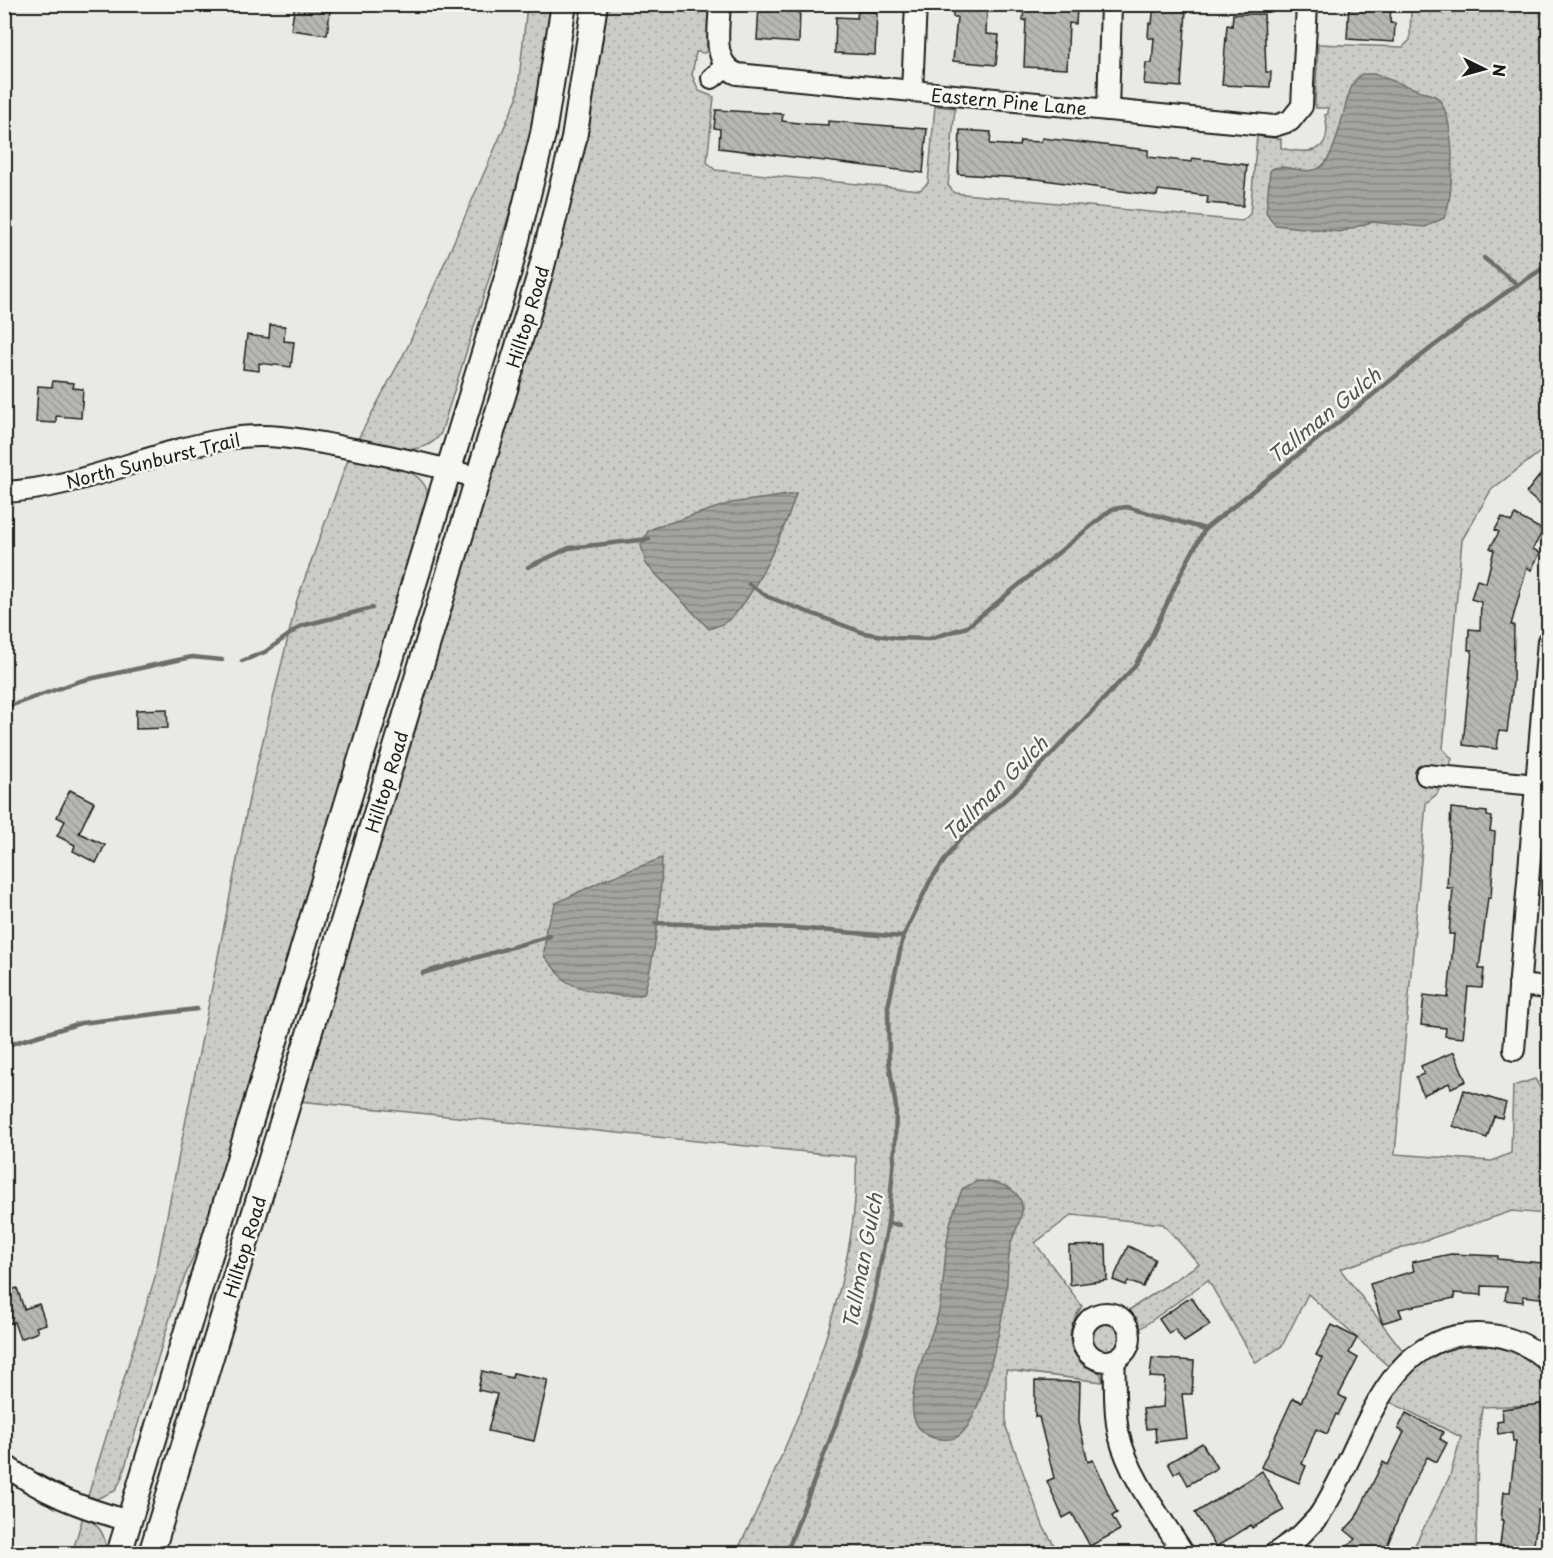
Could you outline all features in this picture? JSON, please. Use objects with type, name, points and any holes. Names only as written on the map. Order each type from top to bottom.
[{"type":"main road","name":"Hilltop Road","points":[[119,1554],[449,470],[527,203],[552,83],[564,4]]},
{"type":"main road","name":"Hilltop Road","points":[[151,1554],[555,221],[578,115],[595,4]]},
{"type":"street","name":"Eastern Pine Lane","points":[[720,4],[719,72],[1274,126],[1299,125],[1303,103],[1307,4]]},
{"type":"street","points":[[912,91],[916,4]]},
{"type":"street","points":[[1108,110],[1111,4]]},
{"type":"street","name":"North Sunburst Trail","points":[[4,492],[78,480],[206,443],[254,435],[297,438],[478,478]]},
{"type":"street","points":[[1514,1050],[1542,785],[1548,641]]},
{"type":"street","points":[[1426,775],[1542,785]]},
{"type":"street","points":[[1519,986],[1548,988]]},
{"type":"street","points":[[1274,1554],[1301,1535],[1318,1517],[1390,1379],[1419,1352],[1447,1339],[1485,1334],[1516,1341],[1548,1362]]},
{"type":"street","points":[[1114,1360],[1116,1419],[1122,1446],[1136,1476],[1184,1554]]},
{"type":"street","points":[[4,1464],[52,1495],[129,1521]]},
{"type":"shaded area","points":[[527,5],[554,5],[530,147],[441,433],[433,442],[413,449],[391,447],[358,439],[408,346],[517,98]]},
{"type":"shaded area","points":[[605,5],[708,5],[707,49],[705,53],[696,52],[692,75],[699,91],[714,97],[707,162],[715,170],[920,190],[928,183],[935,106],[955,108],[948,185],[954,193],[1242,221],[1250,214],[1257,136],[1281,139],[1281,148],[1301,151],[1317,149],[1326,138],[1325,115],[1328,114],[1328,108],[1316,108],[1315,104],[1318,44],[1403,47],[1410,40],[1411,5],[1536,5],[1548,18],[1548,446],[1491,490],[1462,540],[1443,749],[1452,759],[1437,794],[1426,803],[1395,1154],[1492,1161],[1511,1153],[1513,1086],[1535,1079],[1548,1101],[1548,1214],[1512,1211],[1340,1269],[1403,1351],[1388,1366],[1308,1294],[1282,1346],[1256,1363],[1208,1280],[1141,1328],[1129,1310],[1199,1264],[1163,1224],[1072,1215],[1035,1243],[1082,1306],[1073,1322],[1071,1345],[1078,1360],[1085,1367],[1090,1366],[1101,1374],[1103,1382],[1006,1370],[1006,1427],[1044,1528],[1059,1553],[736,1553],[779,1462],[835,1308],[855,1205],[856,1157],[299,1101],[557,255],[578,167]]},
{"type":"shaded area","points":[[1362,74],[1374,74],[1435,96],[1442,104],[1447,118],[1452,154],[1450,192],[1444,218],[1425,227],[1371,222],[1340,232],[1275,225],[1266,212],[1270,171],[1281,167],[1310,171],[1323,165],[1335,144],[1351,89]]},
{"type":"shaded area","points":[[349,457],[392,465],[412,473],[426,488],[428,507],[213,1211],[177,1295],[121,1480],[115,1491],[96,1499],[88,1496],[155,1277],[250,794],[297,600]]},
{"type":"shaded area","points":[[796,494],[768,562],[737,612],[721,625],[709,629],[646,564],[641,545],[648,531],[654,528],[731,503]]},
{"type":"shaded area","points":[[662,858],[658,926],[644,994],[627,996],[604,993],[582,988],[566,981],[544,956],[546,928],[556,903],[604,880]]},
{"type":"shaded area","points":[[977,1181],[1010,1188],[1021,1201],[1022,1213],[1011,1243],[1004,1307],[990,1368],[976,1410],[968,1425],[957,1437],[934,1438],[920,1429],[913,1416],[916,1379],[939,1310],[951,1220],[962,1189]]},
{"type":"shaded area","points":[[1106,1319],[1119,1324],[1124,1337],[1119,1350],[1106,1355],[1093,1350],[1088,1337],[1093,1324]]},
{"type":"shaded area","points":[[1479,1343],[1516,1353],[1540,1368],[1548,1375],[1548,1401],[1534,1405],[1482,1407],[1478,1444],[1476,1553],[1411,1553],[1450,1476],[1461,1437],[1390,1402],[1406,1376],[1426,1360],[1450,1349]]},
{"type":"shaded area","points":[[83,1516],[101,1531],[107,1553],[72,1554]]},
{"type":"building","points":[[295,4],[331,4],[327,35],[291,30]]},
{"type":"building","points":[[953,4],[987,4],[986,34],[999,35],[996,65],[953,61],[957,17],[953,17]]},
{"type":"building","points":[[1024,4],[1064,4],[1077,7],[1076,24],[1069,23],[1067,69],[1024,67],[1026,20],[1023,20]]},
{"type":"building","points":[[1154,4],[1173,4],[1172,9],[1186,10],[1181,87],[1144,84],[1146,63],[1152,63],[1154,38],[1148,38]]},
{"type":"building","points":[[1349,4],[1391,4],[1390,23],[1395,23],[1394,42],[1347,39]]},
{"type":"building","points":[[759,5],[800,7],[799,43],[757,40]]},
{"type":"building","points":[[858,11],[877,12],[875,55],[835,53],[836,17],[857,18]]},
{"type":"building","points":[[1233,14],[1264,14],[1266,72],[1271,72],[1270,87],[1222,85],[1227,25],[1232,26]]},
{"type":"building","points":[[716,110],[783,114],[782,121],[807,124],[828,125],[828,121],[927,129],[923,173],[719,148],[720,129],[714,128]]},
{"type":"building","points":[[960,130],[991,132],[990,144],[1019,146],[1020,141],[1041,142],[1042,138],[1148,150],[1148,157],[1192,162],[1192,158],[1247,165],[1243,206],[1207,203],[1208,196],[1158,190],[1157,196],[1037,179],[958,174]]},
{"type":"building","points":[[270,325],[285,326],[284,341],[294,342],[291,367],[259,363],[259,371],[243,369],[247,335],[269,338]]},
{"type":"building","points":[[53,381],[74,383],[73,388],[83,389],[81,418],[56,416],[56,423],[36,422],[38,386],[52,387]]},
{"type":"building","points":[[1548,465],[1548,511],[1526,493]]},
{"type":"building","points":[[1515,515],[1543,530],[1533,549],[1540,553],[1531,570],[1527,567],[1511,625],[1514,625],[1513,682],[1507,732],[1499,731],[1497,749],[1463,745],[1472,650],[1468,650],[1469,629],[1480,630],[1481,602],[1471,599],[1477,580],[1486,583],[1494,550],[1490,548],[1499,532],[1495,530],[1502,517],[1511,522]]},
{"type":"building","points":[[167,709],[168,728],[136,729],[136,710]]},
{"type":"building","points":[[70,790],[94,802],[79,833],[105,845],[96,863],[73,851],[75,845],[57,836],[65,821],[57,817]]},
{"type":"building","points":[[1451,808],[1487,812],[1487,816],[1492,817],[1490,831],[1495,832],[1491,898],[1488,898],[1479,969],[1484,969],[1482,988],[1468,987],[1463,1038],[1445,1036],[1446,1028],[1421,1025],[1424,995],[1448,998],[1454,934],[1449,934],[1453,888],[1447,888]]},
{"type":"building","points":[[1454,1052],[1466,1081],[1451,1088],[1449,1083],[1423,1095],[1416,1077],[1424,1074],[1421,1066]]},
{"type":"building","points":[[1464,1090],[1506,1103],[1502,1118],[1494,1116],[1487,1138],[1453,1126]]},
{"type":"building","points":[[1106,1245],[1107,1280],[1070,1285],[1069,1246]]},
{"type":"building","points":[[1128,1246],[1155,1259],[1143,1287],[1128,1281],[1126,1285],[1113,1280]]},
{"type":"building","points":[[1451,1254],[1498,1256],[1498,1259],[1542,1263],[1541,1267],[1548,1268],[1548,1299],[1523,1296],[1523,1302],[1505,1300],[1507,1287],[1482,1286],[1482,1295],[1454,1293],[1455,1298],[1399,1309],[1402,1317],[1382,1323],[1370,1284],[1414,1271],[1412,1262]]},
{"type":"building","points":[[17,1288],[24,1309],[39,1304],[46,1324],[36,1327],[38,1332],[20,1339],[14,1322],[4,1325],[4,1293]]},
{"type":"building","points":[[1191,1297],[1210,1325],[1184,1342],[1175,1329],[1169,1334],[1159,1319]]},
{"type":"building","points":[[1332,1325],[1357,1338],[1349,1353],[1358,1358],[1339,1395],[1346,1399],[1327,1434],[1316,1429],[1302,1464],[1306,1466],[1299,1483],[1261,1467],[1293,1398],[1301,1402],[1322,1358],[1316,1355]]},
{"type":"building","points":[[1152,1358],[1194,1361],[1192,1394],[1182,1394],[1187,1438],[1156,1442],[1155,1428],[1146,1429],[1143,1409],[1163,1407],[1165,1378],[1150,1377]]},
{"type":"building","points":[[482,1371],[512,1378],[513,1373],[548,1380],[534,1441],[488,1431],[497,1394],[478,1390]]},
{"type":"building","points":[[1035,1381],[1080,1382],[1079,1423],[1088,1462],[1093,1460],[1117,1513],[1112,1516],[1120,1530],[1090,1546],[1072,1513],[1063,1518],[1047,1481],[1054,1478],[1039,1417],[1035,1417]]},
{"type":"building","points":[[1541,1404],[1548,1468],[1545,1467],[1543,1510],[1538,1510],[1533,1554],[1505,1554],[1506,1547],[1500,1546],[1503,1520],[1501,1520],[1504,1492],[1510,1492],[1516,1441],[1513,1441],[1512,1432],[1498,1434],[1497,1422],[1503,1421],[1502,1409]]},
{"type":"building","points":[[1406,1413],[1443,1432],[1440,1439],[1447,1443],[1437,1462],[1427,1457],[1409,1492],[1387,1546],[1396,1554],[1338,1554],[1356,1539],[1345,1530],[1355,1519],[1383,1462],[1388,1465],[1404,1432],[1398,1429]]},
{"type":"building","points":[[1202,1443],[1217,1468],[1188,1485],[1180,1470],[1174,1474],[1168,1463]]},
{"type":"building","points":[[1262,1471],[1284,1510],[1252,1528],[1251,1525],[1216,1547],[1195,1513]]},
{"type":"waterway","points":[[1484,258],[1518,285]]},
{"type":"waterway","name":"Tallman Gulch","points":[[786,1554],[840,1413],[871,1314],[888,1223],[895,1147],[896,1108],[889,1062],[888,1007],[903,937],[930,881],[959,840],[1025,782],[1134,667],[1149,642],[1183,569],[1205,529],[1431,348],[1501,296],[1548,265]]},
{"type":"waterway","points":[[749,584],[768,597],[864,633],[896,638],[929,639],[967,627],[1112,509],[1127,507],[1205,529]]},
{"type":"waterway","points":[[528,567],[569,548],[649,539]]},
{"type":"waterway","points":[[242,661],[265,652],[301,626],[372,608]]},
{"type":"waterway","points":[[4,708],[80,681],[192,657],[222,660]]},
{"type":"waterway","points":[[655,923],[795,928],[903,937]]},
{"type":"waterway","points":[[423,973],[550,936]]},
{"type":"waterway","points":[[4,1046],[81,1023],[197,1009]]},
{"type":"waterway","points":[[888,1223],[900,1225]]}]
